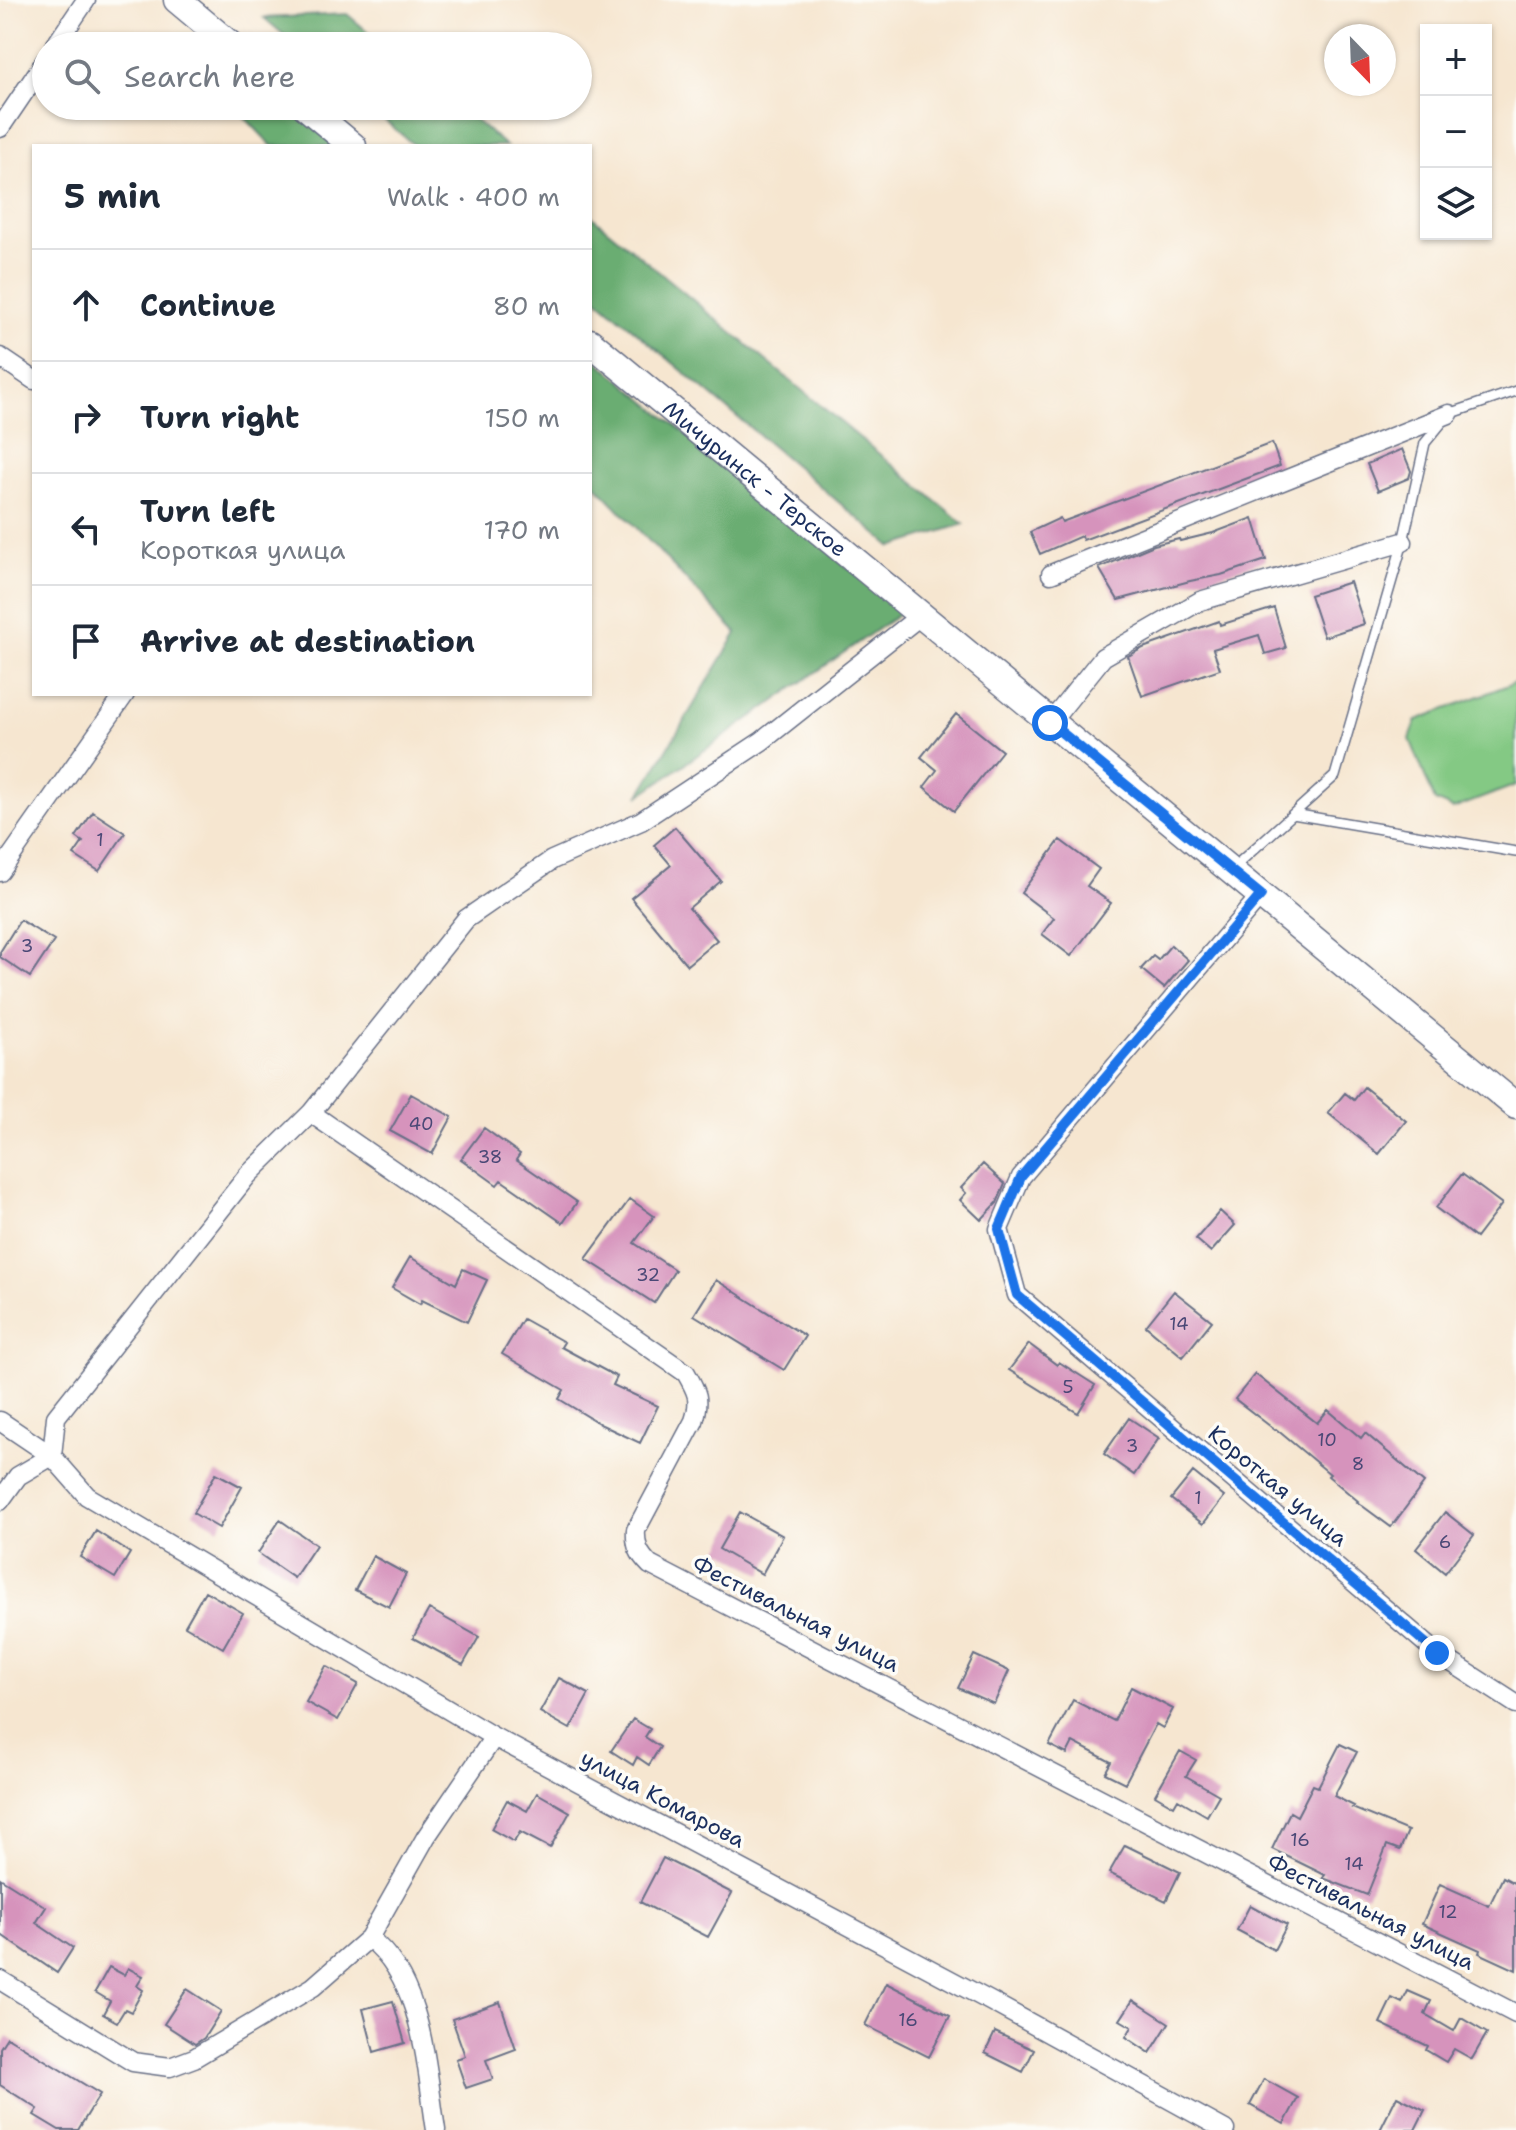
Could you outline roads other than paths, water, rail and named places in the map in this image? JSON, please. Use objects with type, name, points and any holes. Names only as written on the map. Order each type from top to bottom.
[{"type":"street","points":[[64,32],[86,0]]},
{"type":"street","points":[[177,0],[215,32]]},
{"type":"street","points":[[0,128],[32,81]]},
{"type":"street","points":[[322,120],[351,144]]},
{"type":"street","name":"Мичуринск - Терское","points":[[592,344],[1516,1106]]},
{"type":"street","points":[[0,357],[32,379]]},
{"type":"street","points":[[1051,574],[1449,414]]},
{"type":"street","points":[[1050,723],[1103,657],[1200,601],[1403,542]]},
{"type":"street","points":[[0,1501],[18,1476],[52,1456],[56,1417],[248,1175],[311,1113],[466,919],[552,860],[641,821],[762,741],[920,616]]},
{"type":"street","points":[[0,872],[124,696]]},
{"type":"street","name":"Короткая улица","points":[[1261,895],[1021,1177],[999,1229],[1017,1295],[1437,1653],[1516,1704]]},
{"type":"street","name":"Фестивальная улица","points":[[311,1113],[686,1373],[695,1388],[699,1404],[697,1413],[636,1530],[635,1544],[650,1565],[1516,2014]]},
{"type":"street","name":"улица Комарова","points":[[0,1421],[52,1456],[87,1496],[494,1737],[1225,2130]]},
{"type":"street","points":[[0,1980],[133,2062],[170,2067],[194,2058],[313,1987],[369,1938],[426,1837],[494,1737]]},
{"type":"street","points":[[369,1938],[379,1945],[398,1969],[419,2025],[436,2130]]},
{"type":"lane","points":[[1231,870],[1335,776],[1403,542],[1425,443],[1449,414],[1516,391]]},
{"type":"lane","points":[[1293,814],[1516,852]]}]
